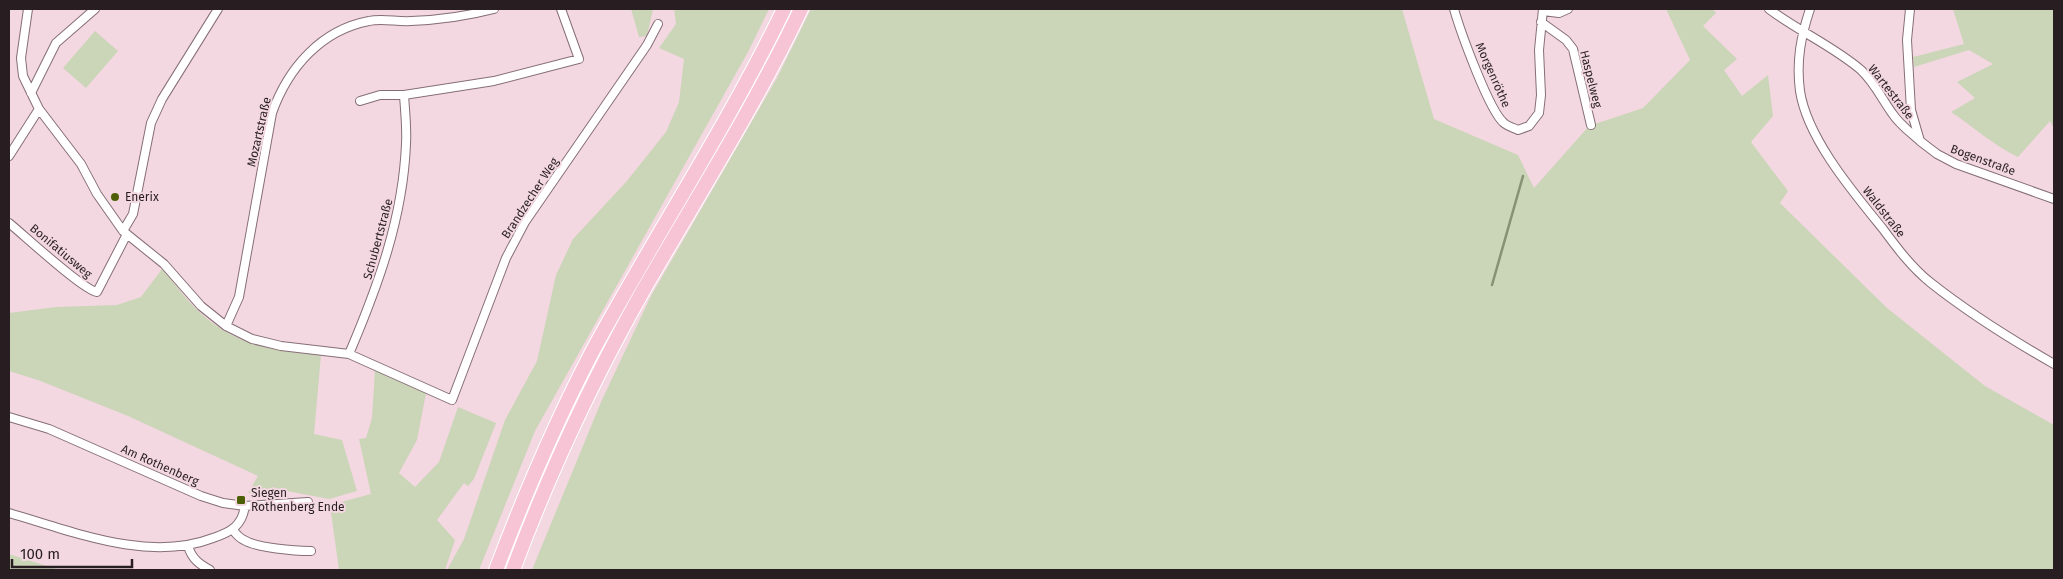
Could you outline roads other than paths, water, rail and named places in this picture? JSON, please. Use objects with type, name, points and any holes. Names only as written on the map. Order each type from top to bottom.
[{"type":"highway","points":[[496,570],[530,483],[597,344],[733,105],[784,9]]},
{"type":"highway","points":[[513,570],[559,456],[606,360],[643,291],[764,82],[801,9]]},
{"type":"street","points":[[28,9],[22,58],[23,76],[39,109],[81,164],[97,194],[125,233],[164,264],[201,306],[226,326],[252,339],[281,346],[349,354]]},
{"type":"street","points":[[31,93],[56,43],[95,9]]},
{"type":"street","points":[[125,233],[133,214],[151,123],[162,99],[218,9]]},
{"type":"street","name":"Mozartstraße","points":[[226,326],[239,297],[272,113],[278,97],[291,74],[308,52],[327,37],[350,26],[371,20],[435,20],[494,9]]},
{"type":"street","points":[[360,101],[380,95],[404,95],[494,81],[579,59],[561,9]]},
{"type":"street","name":"Morgenröthe","points":[[1454,9],[1480,79],[1503,123],[1518,130],[1529,126],[1539,114],[1541,95],[1539,69],[1541,22]]},
{"type":"street","points":[[1541,22],[1543,10],[1559,13],[1568,9]]},
{"type":"street","name":"Wartestraße","points":[[1769,9],[1802,32],[1832,48],[1866,75],[1893,114],[1920,141]]},
{"type":"street","name":"Waldstraße","points":[[1810,9],[1802,32],[1798,58],[1800,92],[1804,107],[1816,134],[1838,171],[1900,252],[1930,282],[2054,364]]},
{"type":"street","points":[[1910,9],[1907,40],[1910,94],[1912,118],[1920,141]]},
{"type":"street","name":"Haspelweg","points":[[1541,22],[1566,40],[1573,49],[1591,125]]},
{"type":"street","name":"Brandzecher Weg","points":[[349,354],[452,400],[506,258],[525,222],[647,45],[658,24]]},
{"type":"street","name":"Schubertstraße","points":[[349,354],[373,298],[397,220],[406,143],[404,95]]},
{"type":"street","points":[[9,156],[39,109]]},
{"type":"street","name":"Bogenstraße","points":[[1920,141],[1937,154],[1956,164],[2054,199]]},
{"type":"street","name":"Bonifatiusweg","points":[[9,222],[92,291],[97,292],[125,233]]},
{"type":"street","name":"Am Rothenberg","points":[[9,416],[48,429],[201,496],[223,503],[245,506],[308,502]]},
{"type":"street","points":[[9,513],[117,542],[143,547],[173,548],[188,546],[233,530],[243,518],[245,506]]},
{"type":"street","points":[[233,530],[240,538],[248,542],[294,551],[311,551]]},
{"type":"street","points":[[188,546],[190,555],[198,564],[210,570]]},
{"type":"waterway","points":[[1492,285],[1523,176]]},
{"type":"place","name":"Enerix","points":[[115,197]]},
{"type":"place","name":"Siegen Rothenberg Ende","points":[[241,500]]}]
